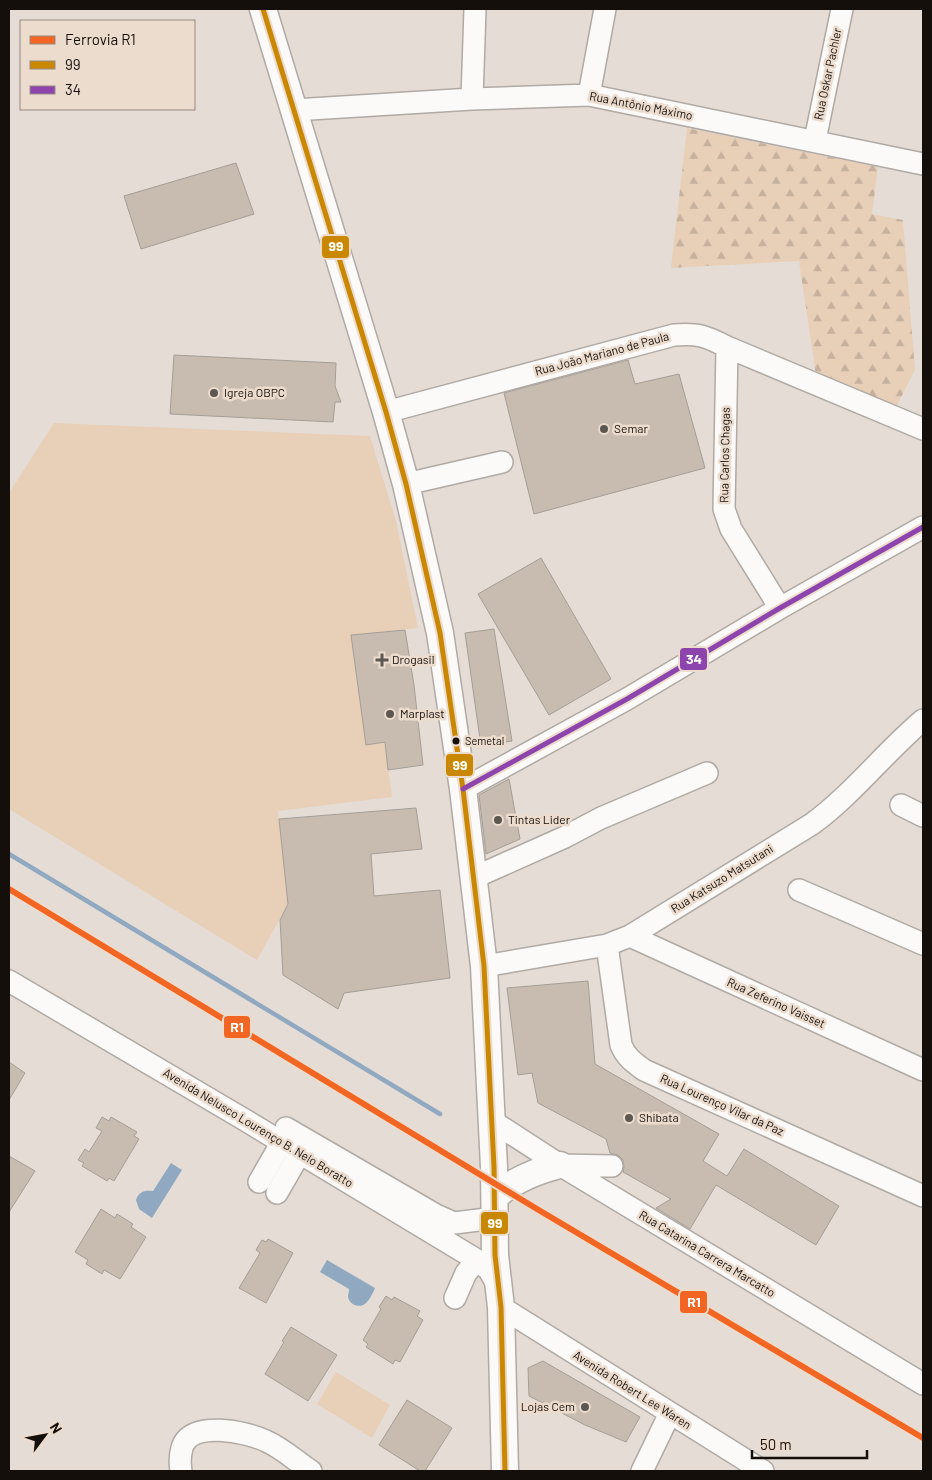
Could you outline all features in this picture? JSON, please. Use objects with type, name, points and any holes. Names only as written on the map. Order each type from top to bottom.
[{"type":"main road","points":[[263,9],[386,412],[406,484],[440,633],[484,966],[495,1207],[504,1243],[506,1287],[500,1296],[505,1471]]},
{"type":"main road","points":[[495,1207],[504,1188],[535,1172],[560,1165]]},
{"type":"street","points":[[472,98],[475,9]]},
{"type":"street","points":[[589,95],[605,9]]},
{"type":"street","name":"Rua Oskar Pachler","points":[[815,140],[842,9]]},
{"type":"street","name":"Rua Antônio Máximo","points":[[294,110],[472,98],[589,95],[815,140],[923,164]]},
{"type":"street","name":"Rua João Mariano de Paula","points":[[386,412],[674,335],[693,334],[709,338],[923,429]]},
{"type":"street","name":"Rua Carlos Chagas","points":[[727,347],[724,509],[731,529],[780,608]]},
{"type":"street","points":[[406,484],[502,462]]},
{"type":"street","points":[[462,789],[626,699],[780,608],[923,528]]},
{"type":"street","name":"Rua Katsuzo Matsutani","points":[[484,966],[607,945],[630,936],[830,811],[890,750],[923,720]]},
{"type":"street","points":[[473,878],[565,837],[602,818],[707,773]]},
{"type":"street","points":[[901,805],[923,816]]},
{"type":"street","points":[[800,890],[923,944]]},
{"type":"street","name":"Rua Zeferino Vaisset","points":[[630,936],[923,1070]]},
{"type":"street","name":"Rua Lourenço Vilar da Paz","points":[[607,945],[621,1045],[626,1056],[632,1062],[652,1074],[923,1196]]},
{"type":"street","name":"Avenida Nelusco Lourenço B. Nelo Boratto","points":[[9,966],[249,1114],[282,1142],[300,1154],[477,1260],[489,1270],[500,1296]]},
{"type":"street","name":"Avenida Nelusco Lourenço B. Nelo Boratto","points":[[9,981],[249,1114],[454,1223],[495,1207]]},
{"type":"street","name":"Rua Catarina Carrera Marcatto","points":[[492,1121],[560,1165],[920,1375]]},
{"type":"street","points":[[282,1142],[268,1188],[300,1154]]},
{"type":"street","points":[[560,1165],[612,1166]]},
{"type":"street","points":[[455,1298],[466,1274],[477,1260]]},
{"type":"street","name":"Avenida Robert Lee Waren","points":[[500,1296],[670,1413],[763,1471]]},
{"type":"street","points":[[642,1471],[670,1413]]},
{"type":"street","points":[[181,1471],[182,1447],[198,1432],[214,1430],[232,1431],[267,1441],[311,1471]]},
{"type":"green space","points":[[687,128],[878,167],[872,214],[903,220],[915,370],[896,407],[816,375],[799,261],[671,268]]},
{"type":"green space","points":[[54,423],[370,436],[396,521],[418,628],[351,635],[366,744],[385,742],[392,797],[278,811],[288,904],[257,960],[9,809],[9,493]]},
{"type":"green space","points":[[336,1372],[390,1405],[372,1438],[317,1404]]},
{"type":"water","points":[[171,1163],[182,1170],[152,1218],[139,1209],[136,1200],[143,1192],[153,1191]]},
{"type":"water","points":[[327,1260],[375,1288],[365,1304],[356,1306],[351,1303],[348,1297],[349,1289],[320,1272]]},
{"type":"building","points":[[236,163],[254,214],[141,249],[124,196]]},
{"type":"building","points":[[174,355],[336,363],[335,386],[341,402],[335,402],[333,422],[170,414]]},
{"type":"building","name":"Semar","points":[[628,360],[635,384],[679,374],[705,468],[534,514],[504,393]]},
{"type":"building","points":[[541,558],[611,679],[549,715],[478,594]]},
{"type":"building","points":[[494,629],[512,741],[481,746],[465,633]]},
{"type":"building","points":[[405,630],[414,685],[423,765],[388,770],[385,742],[366,745],[351,635]]},
{"type":"building","name":"Tintas Lider","points":[[509,779],[520,839],[486,854],[479,795]]},
{"type":"building","points":[[416,808],[422,849],[371,854],[374,896],[440,890],[450,978],[344,993],[338,1009],[283,975],[280,920],[288,904],[279,819]]},
{"type":"building","name":"Shibata","points":[[588,981],[595,1064],[719,1134],[703,1161],[727,1176],[744,1149],[839,1206],[816,1245],[716,1185],[690,1229],[656,1208],[671,1199],[623,1172],[623,1160],[618,1155],[610,1153],[606,1139],[538,1103],[532,1073],[518,1075],[507,988]]},
{"type":"building","points":[[9,1062],[25,1073],[9,1100]]},
{"type":"building","points":[[102,1117],[109,1121],[111,1117],[137,1132],[134,1136],[139,1139],[114,1181],[109,1178],[107,1181],[82,1166],[84,1163],[78,1160],[85,1149],[89,1152],[102,1131],[96,1128]]},
{"type":"building","points":[[9,1156],[35,1171],[9,1212]]},
{"type":"building","points":[[101,1209],[115,1218],[117,1214],[133,1224],[131,1227],[146,1237],[120,1279],[104,1270],[102,1274],[86,1264],[88,1260],[75,1252]]},
{"type":"building","points":[[268,1239],[293,1253],[266,1303],[239,1288],[260,1253],[256,1250],[262,1240],[266,1242]]},
{"type":"building","points":[[386,1296],[392,1300],[394,1297],[420,1311],[417,1316],[423,1320],[400,1362],[395,1360],[393,1364],[366,1347],[368,1344],[363,1340],[381,1309],[379,1307]]},
{"type":"building","points":[[291,1327],[337,1355],[308,1401],[265,1374]]},
{"type":"building","name":"Lojas Cem","points":[[543,1361],[640,1417],[626,1442],[585,1425],[529,1396],[528,1368]]},
{"type":"building","points":[[407,1400],[452,1428],[425,1471],[420,1471],[379,1445]]},
{"type":"waterway","points":[[9,854],[440,1114]]},
{"type":"rail line","name":"R1","points":[[9,889],[537,1209],[923,1438]]},
{"type":"transit line","name":"99","points":[[263,9],[386,412],[406,484],[440,633],[463,789],[484,966],[494,1167],[495,1255],[501,1307],[505,1471]]},
{"type":"transit line","name":"34","points":[[463,789],[627,699],[780,608],[923,527]]},
{"type":"place","name":"Igreja OBPC","points":[[214,393]]},
{"type":"place","name":"Semar","points":[[604,429]]},
{"type":"place","name":"Drogasil","points":[[382,660]]},
{"type":"place","name":"Marplast","points":[[390,714]]},
{"type":"place","name":"Semetal","points":[[456,741]]},
{"type":"place","name":"Tintas Lider","points":[[498,820]]},
{"type":"place","name":"Shibata","points":[[629,1118]]},
{"type":"place","name":"Lojas Cem","points":[[585,1407]]}]
